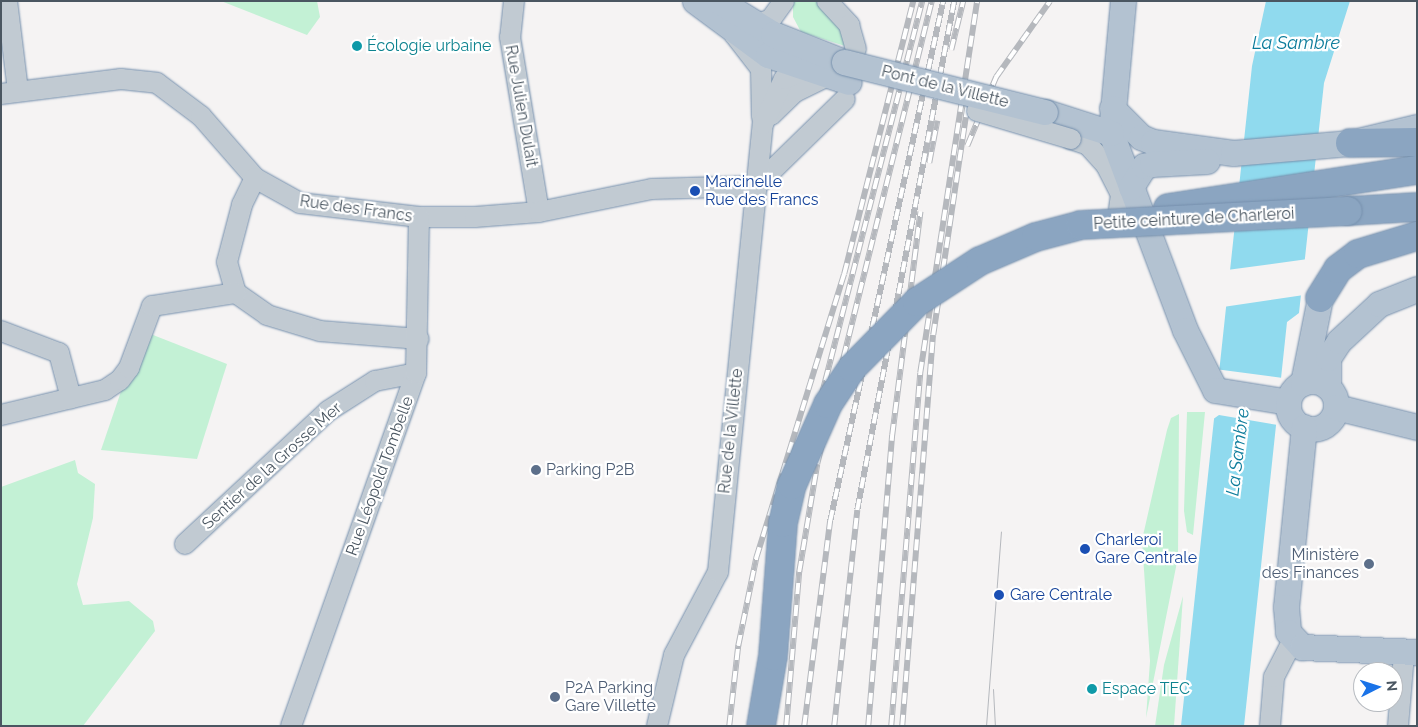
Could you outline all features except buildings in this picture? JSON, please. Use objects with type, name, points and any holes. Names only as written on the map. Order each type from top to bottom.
[{"type":"highway","points":[[1350,143],[1417,142]]},
{"type":"highway","points":[[1123,214],[1241,194],[1417,170]]},
{"type":"highway","name":"Petite ceinture de Charleroi","points":[[773,726],[773,656],[783,524],[792,485],[828,404],[857,362],[917,302],[980,261],[1036,237],[1123,214],[1417,207]]},
{"type":"highway","points":[[1320,298],[1338,269],[1358,254],[1417,236]]},
{"type":"highway","points":[[761,726],[773,656]]},
{"type":"main road","points":[[695,1],[746,30]]},
{"type":"main road","points":[[720,1],[768,56],[819,64]]},
{"type":"main road","points":[[1123,1],[1111,134],[1210,384],[1220,393],[1292,395],[1316,381],[1332,397],[1417,427]]},
{"type":"main road","name":"Pont de la Villette","points":[[819,64],[977,112],[1046,112]]},
{"type":"main road","name":"Pont de la Villette","points":[[819,64],[1046,112],[1071,128],[1111,134]]},
{"type":"main road","points":[[1071,128],[1112,108]]},
{"type":"main road","points":[[1112,108],[1141,137],[1198,154]]},
{"type":"main road","points":[[1130,186],[1144,166],[1198,154],[1233,153],[1350,143],[1417,127]]},
{"type":"main road","points":[[1320,298],[1292,395],[1293,419],[1304,427],[1325,425],[1332,397],[1328,358],[1339,341],[1379,304],[1417,289]]},
{"type":"main road","points":[[1304,427],[1289,631],[1302,647],[1410,665]]},
{"type":"street","points":[[7,1],[9,93]]},
{"type":"street","name":"Rue Julien Dulait","points":[[514,1],[510,37],[539,212]]},
{"type":"street","points":[[746,30],[771,19],[784,1]]},
{"type":"street","points":[[784,1],[786,21],[819,64],[849,25],[827,1]]},
{"type":"street","name":"Rue de la Villette","points":[[656,726],[674,654],[718,572],[763,124],[761,69],[746,30]]},
{"type":"street","name":"Rue de la Villette","points":[[763,124],[780,85],[819,64]]},
{"type":"street","name":"Rue des Francs","points":[[9,93],[121,78],[157,83],[182,98],[255,178],[300,203],[419,217],[539,212],[652,189],[756,186]]},
{"type":"street","points":[[756,186],[846,99]]},
{"type":"street","name":"Pont de la Villette","points":[[977,112],[1071,128]]},
{"type":"street","points":[[1071,128],[1106,165],[1121,195],[1123,214]]},
{"type":"street","points":[[255,178],[242,205],[227,262],[236,293],[267,315],[320,331],[418,339]]},
{"type":"street","name":"Rue Léopold Tombelle","points":[[291,726],[416,373],[419,217]]},
{"type":"street","points":[[1,415],[105,390],[120,380],[129,368],[152,306],[236,293]]},
{"type":"street","points":[[1,331],[59,353],[70,398]]},
{"type":"street","name":"Sentier de la Grosse Mer","points":[[185,544],[328,411],[375,381],[416,373]]},
{"type":"street","points":[[1270,726],[1274,678],[1289,631]]},
{"type":"street","points":[[1398,726],[1410,665]]},
{"type":"green space","points":[[221,1],[317,1],[320,17],[307,35]]},
{"type":"green space","points":[[793,1],[819,1],[834,15],[848,47],[801,32],[793,17]]},
{"type":"green space","points":[[148,333],[227,364],[197,459],[101,450],[129,368]]},
{"type":"green space","points":[[1187,412],[1205,412],[1193,535],[1187,532],[1184,511]]},
{"type":"green space","points":[[1179,414],[1178,557],[1146,718],[1150,661],[1142,540],[1167,430],[1171,418]]},
{"type":"green space","points":[[75,460],[78,473],[95,484],[93,518],[77,584],[83,605],[129,601],[153,621],[155,631],[83,726],[1,726],[1,487]]},
{"type":"green space","points":[[1183,596],[1174,726],[1155,726],[1164,665]]},
{"type":"water","name":"La Sambre","points":[[1266,1],[1350,1],[1324,83],[1299,313],[1287,322],[1244,726],[1181,726],[1252,66]]},
{"type":"pier","points":[[1308,259],[1304,295],[1223,307],[1227,270]]},
{"type":"pier","points":[[1215,369],[1283,378],[1278,425],[1219,415],[1209,422]]},
{"type":"tram line","points":[[986,726],[1001,532]]},
{"type":"tram line","points":[[993,689],[995,726]]},
{"type":"railway","points":[[729,726],[738,646],[756,558],[844,274],[913,1]]},
{"type":"railway","points":[[766,726],[787,530],[922,1]]},
{"type":"railway","points":[[786,726],[799,572],[817,464],[932,1]]},
{"type":"railway","points":[[804,726],[830,521],[943,1]]},
{"type":"railway","points":[[834,726],[857,510],[954,1]]},
{"type":"railway","points":[[951,50],[963,1]]},
{"type":"railway","points":[[891,726],[920,373],[977,1]]},
{"type":"railway","points":[[967,146],[996,77],[1050,1]]},
{"type":"railway","points":[[902,726],[933,335],[970,86]]},
{"type":"railway","points":[[929,163],[937,121]]},
{"type":"railway","points":[[868,726],[892,435],[920,212]]},
{"type":"place","name":"Écologie urbaine","points":[[357,46]]},
{"type":"place","name":"Marcinelle Rue des Francs","points":[[695,191]]},
{"type":"place","name":"Parking P2B","points":[[536,470]]},
{"type":"place","name":"Charleroi Gare Centrale","points":[[1085,549]]},
{"type":"place","name":"Ministère des Finances","points":[[1369,564]]},
{"type":"place","name":"Gare Centrale","points":[[999,595]]},
{"type":"place","name":"Espace TEC","points":[[1092,689]]},
{"type":"place","name":"P2A Parking Gare Villette","points":[[555,697]]}]
